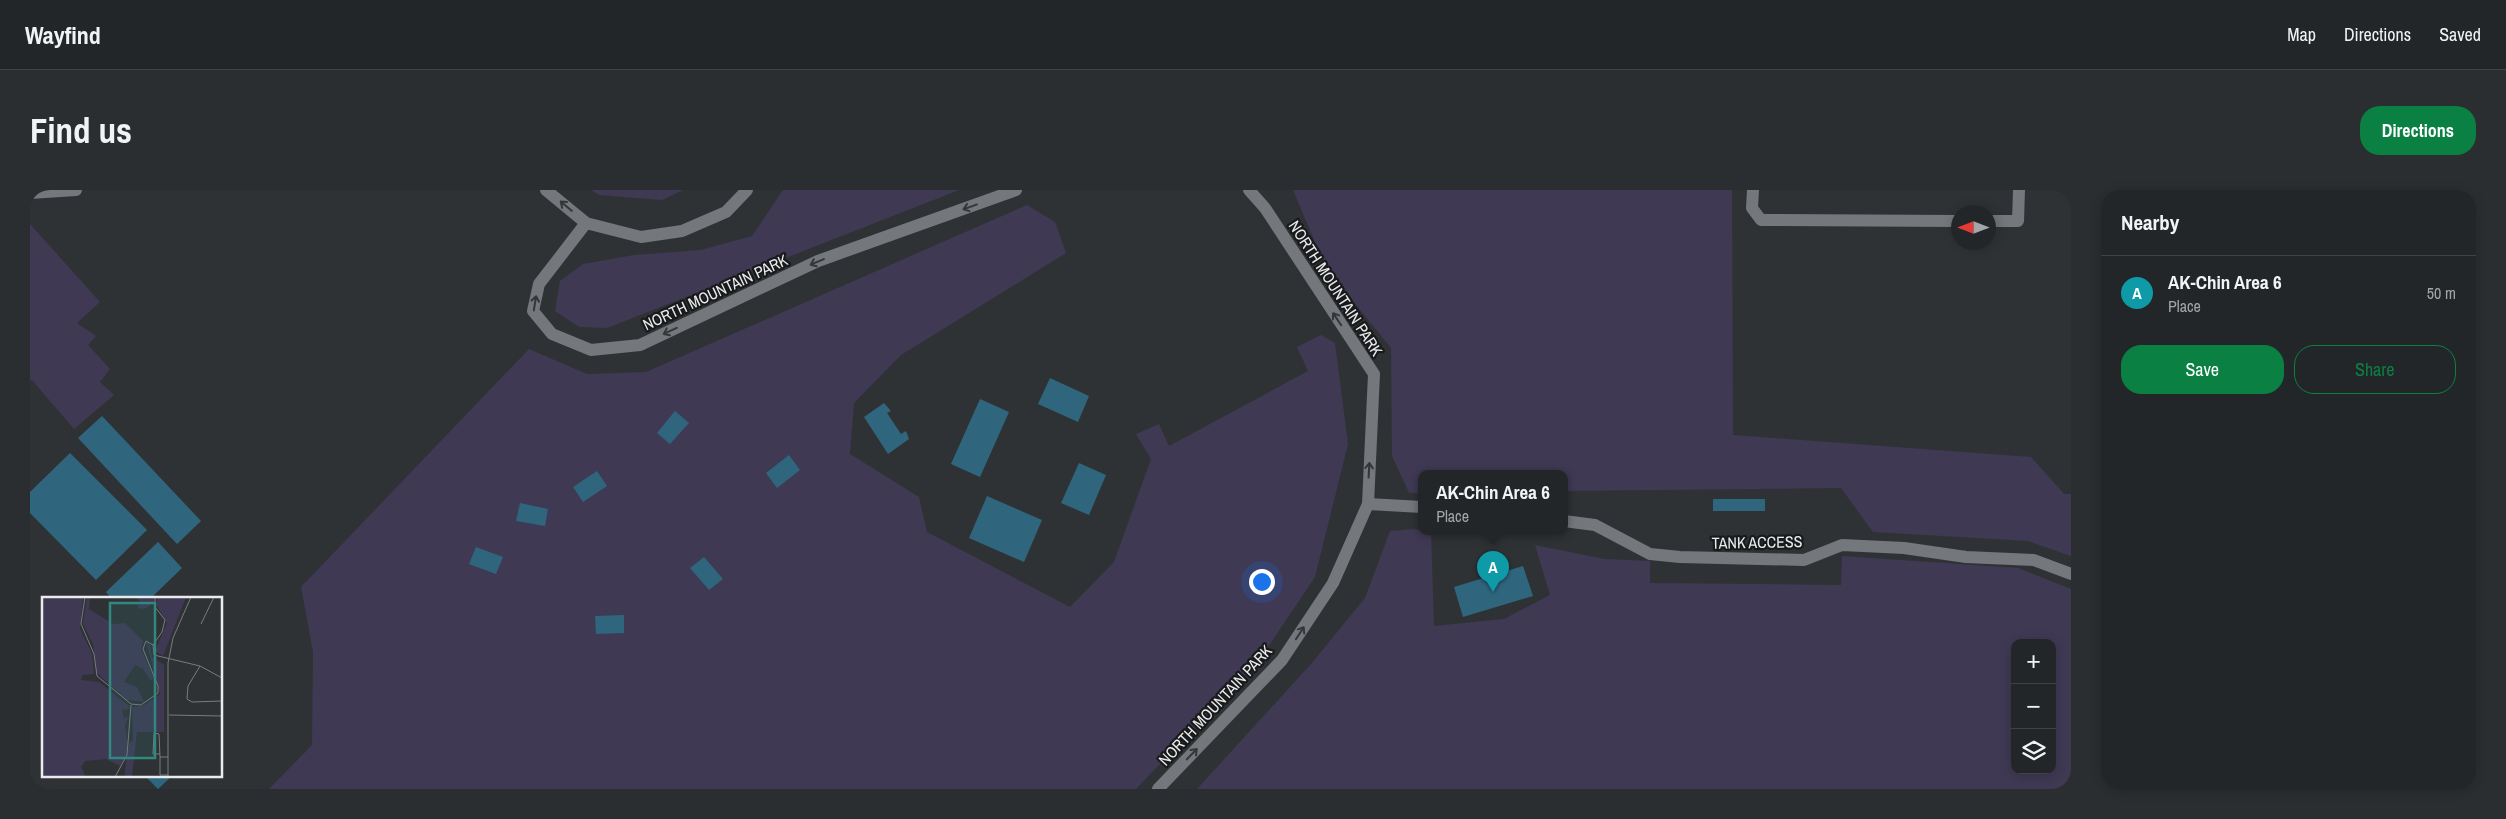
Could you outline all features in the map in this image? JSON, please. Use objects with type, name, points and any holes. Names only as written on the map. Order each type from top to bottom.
[{"type":"lane","points":[[30,193],[76,190]]},
{"type":"lane","points":[[546,190],[586,223],[641,237],[682,231],[726,212],[747,190]]},
{"type":"lane","name":"NORTH MOUNTAIN PARK","points":[[586,223],[539,284],[532,311],[552,334],[591,350],[640,345],[818,262],[1016,190]]},
{"type":"lane","name":"NORTH MOUNTAIN PARK","points":[[1158,789],[1282,660],[1333,582],[1368,504],[1374,374],[1265,208],[1249,190]]},
{"type":"lane","points":[[1753,190],[1752,208],[1761,220],[1951,221]]},
{"type":"lane","points":[[1996,221],[2018,221],[2019,190]]},
{"type":"lane","points":[[1368,504],[1418,507]]},
{"type":"lane","name":"TANK ACCESS","points":[[1568,522],[1595,525],[1650,554],[1680,558],[1804,560],[1842,545],[1904,548],[1966,557],[2034,560],[2071,574]]},
{"type":"shaded area","points":[[591,190],[683,190],[662,200],[599,195]]},
{"type":"shaded area","points":[[783,190],[959,190],[607,328],[579,327],[555,311],[560,281],[583,264],[634,255],[701,250],[752,236]]},
{"type":"shaded area","points":[[1293,190],[1732,190],[1733,435],[2031,457],[2064,494],[2071,494],[2071,556],[2028,541],[1873,532],[1841,488],[1568,491],[1568,470],[1418,470],[1418,493],[1409,493],[1392,456],[1391,348],[1326,268]]},
{"type":"shaded area","points":[[1027,205],[1055,222],[1066,253],[901,355],[854,403],[850,454],[919,497],[927,532],[1070,607],[1114,562],[1151,459],[1136,434],[1159,424],[1169,446],[1308,371],[1297,347],[1321,335],[1335,343],[1348,444],[1315,577],[1258,662],[1136,789],[269,789],[312,745],[313,652],[301,587],[529,349],[587,374],[646,372]]},
{"type":"shaded area","points":[[30,224],[100,302],[77,323],[96,336],[88,345],[110,369],[100,382],[114,395],[74,429],[32,380],[30,381]]},
{"type":"shaded area","points":[[1414,529],[1418,530],[1418,535],[1431,535],[1434,626],[1504,619],[1550,595],[1535,545],[1604,559],[1650,561],[1650,583],[1841,585],[1842,556],[2018,568],[2071,589],[2071,789],[1197,789],[1311,664],[1365,598],[1390,531]]},
{"type":"building","points":[[1050,378],[1089,396],[1078,422],[1038,404]]},
{"type":"building","points":[[980,399],[1009,412],[980,477],[951,464]]},
{"type":"building","points":[[884,403],[891,411],[887,413],[901,434],[906,431],[909,439],[888,454],[864,417]]},
{"type":"building","points":[[675,411],[689,423],[670,444],[657,433]]},
{"type":"building","points":[[102,416],[201,521],[177,544],[78,438]]},
{"type":"building","points":[[70,453],[147,530],[96,580],[30,513],[30,492]]},
{"type":"building","points":[[789,455],[800,470],[777,488],[766,473]]},
{"type":"building","points":[[1079,463],[1106,475],[1089,515],[1061,503]]},
{"type":"building","points":[[597,471],[607,486],[583,502],[573,487]]},
{"type":"building","points":[[987,496],[1042,520],[1024,562],[969,538]]},
{"type":"building","points":[[1713,499],[1765,499],[1765,511],[1713,511]]},
{"type":"building","points":[[520,503],[548,509],[545,526],[516,521]]},
{"type":"building","points":[[158,542],[182,568],[152,597],[110,597],[106,592]]},
{"type":"building","points":[[476,547],[503,557],[496,574],[469,564]]},
{"type":"building","points":[[704,557],[723,579],[709,590],[690,568]]},
{"type":"building","points":[[1523,566],[1533,596],[1463,617],[1454,587]]},
{"type":"building","points":[[624,615],[624,633],[596,634],[595,616]]},
{"type":"building","points":[[150,776],[172,776],[158,789],[147,778]]},
{"type":"place","name":"AK-Chin Area 6","points":[[1493,592]]}]
